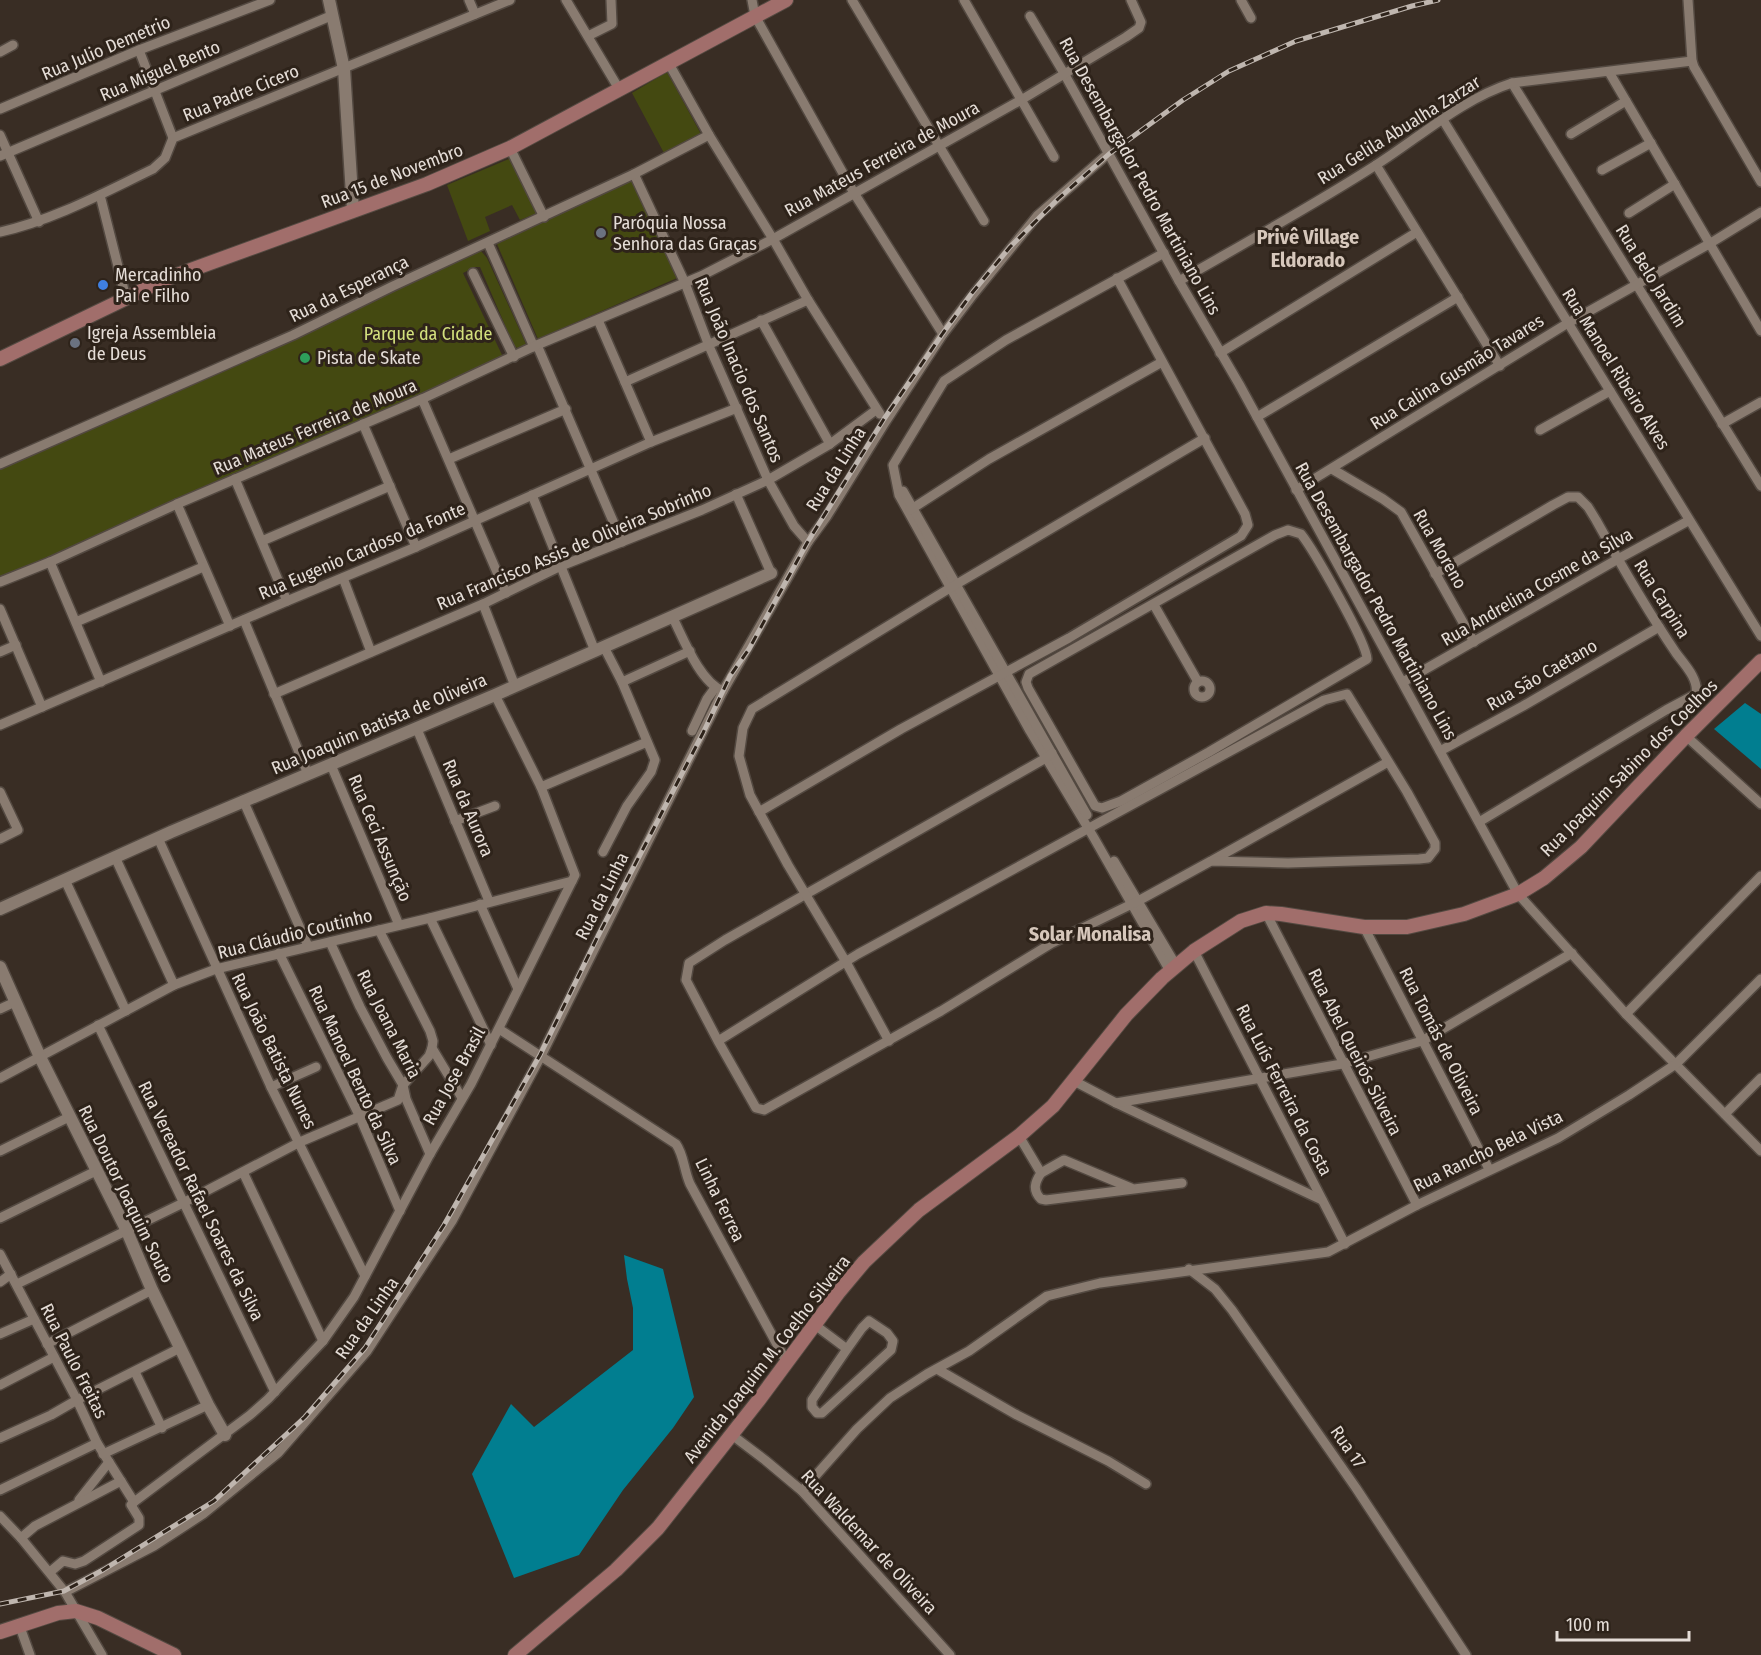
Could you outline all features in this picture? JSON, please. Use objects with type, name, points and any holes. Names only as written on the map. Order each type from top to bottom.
[{"type":"main road","name":"Rua 15 de Novembro","points":[[0,359],[166,279],[353,212],[510,148],[786,0]]},
{"type":"main road","name":"Rua Joaquim Sabino dos Coelhos","points":[[1518,894],[1544,878],[1581,847],[1761,661]]},
{"type":"main road","name":"Avenida Joaquim M. Coelho Silveira","points":[[515,1655],[636,1552],[658,1528],[732,1435],[850,1278],[892,1235],[943,1191],[1019,1136],[1053,1106],[1126,1015],[1194,951],[1241,921],[1266,913],[1364,927],[1407,927],[1464,914],[1518,894]]},
{"type":"main road","points":[[0,1632],[58,1613],[76,1611],[98,1618],[174,1655]]},
{"type":"street","name":"Rua Julio Demetrio","points":[[0,109],[139,50],[270,0]]},
{"type":"street","points":[[329,0],[344,69],[353,212]]},
{"type":"street","points":[[469,0],[475,14]]},
{"type":"street","name":"Rua Padre Cicero","points":[[0,232],[39,222],[156,167],[165,158],[173,138],[510,0]]},
{"type":"street","points":[[566,0],[619,89]]},
{"type":"street","points":[[588,36],[612,24],[611,0]]},
{"type":"street","points":[[752,0],[755,16],[854,193],[944,334]]},
{"type":"street","points":[[852,0],[984,221]]},
{"type":"street","points":[[964,0],[1054,157]]},
{"type":"street","name":"Rua Mateus Ferreira de Moura","points":[[0,582],[724,265],[1065,75],[1135,31],[1142,21],[1131,0]]},
{"type":"street","points":[[1240,0],[1251,18]]},
{"type":"street","points":[[1688,0],[1692,61],[1699,77],[1761,182]]},
{"type":"street","name":"Rua Miguel Bento","points":[[4,155],[333,15]]},
{"type":"street","name":"Rua Desembargador Pedro Martiniano Lins","points":[[1030,16],[1257,417],[1518,894],[1626,1014],[1761,1151]]},
{"type":"street","points":[[0,52],[13,45]]},
{"type":"street","points":[[139,50],[173,138]]},
{"type":"street","name":"Rua Gelila Abualha Zarzar","points":[[1179,281],[1376,165],[1475,99],[1512,83],[1692,61]]},
{"type":"street","points":[[668,62],[808,300],[876,410],[886,421]]},
{"type":"street","points":[[1609,72],[1761,331]]},
{"type":"street","name":"Rua Belo Jardim","points":[[1512,83],[1761,486]]},
{"type":"street","points":[[1571,134],[1626,101]]},
{"type":"street","name":"Rua Manoel Ribeiro Alves","points":[[1443,120],[1688,521],[1761,636]]},
{"type":"street","points":[[0,135],[4,155],[39,222]]},
{"type":"street","name":"Rua da Esperança","points":[[0,464],[293,335],[634,174],[709,135]]},
{"type":"street","points":[[1602,170],[1651,143]]},
{"type":"street","points":[[510,148],[544,217]]},
{"type":"street","name":"Rua da Linha","points":[[65,1592],[154,1545],[202,1514],[278,1453],[368,1351],[452,1221],[541,1056],[719,690],[808,542],[944,334],[1026,228],[1051,202],[1109,153]]},
{"type":"street","points":[[1376,165],[1500,366]]},
{"type":"street","name":"Rua João Inacio dos Santos","points":[[634,174],[685,283],[709,346],[768,480],[788,518],[808,542]]},
{"type":"street","points":[[1629,213],[1676,184]]},
{"type":"street","points":[[100,195],[126,298]]},
{"type":"street","name":"Rua Calina Gusmão Tavares","points":[[1296,490],[1568,323],[1710,244],[1761,212]]},
{"type":"street","points":[[1220,353],[1417,232]]},
{"type":"street","points":[[488,243],[566,409],[622,542]]},
{"type":"street","points":[[1164,253],[1006,340],[944,381],[893,465],[896,482],[1049,755],[1173,969]]},
{"type":"street","points":[[472,273],[514,357]]},
{"type":"street","points":[[759,812],[901,729],[1069,638],[1241,536],[1248,525],[1245,514],[1117,278]]},
{"type":"street","points":[[1257,417],[1458,297]]},
{"type":"street","points":[[624,382],[808,300]]},
{"type":"street","points":[[598,320],[651,442]]},
{"type":"street","points":[[761,320],[830,444]]},
{"type":"street","points":[[911,509],[988,459],[1162,362]]},
{"type":"street","points":[[1540,430],[1610,391]]},
{"type":"street","points":[[422,399],[506,593]]},
{"type":"street","points":[[1722,424],[1761,402]]},
{"type":"street","name":"Rua Eugenio Cardoso da Fonte","points":[[0,725],[416,547],[651,442],[737,408]]},
{"type":"street","points":[[449,459],[566,409]]},
{"type":"street","name":"Rua Francisco Assis de Oliveira Sobrinho","points":[[274,694],[483,604],[561,566],[702,510],[768,480],[830,444],[876,410]]},
{"type":"street","points":[[363,424],[416,547]]},
{"type":"street","points":[[889,1041],[750,795],[739,756],[743,728],[752,709],[954,586],[1205,438]]},
{"type":"street","name":"Rua Moreno","points":[[1332,469],[1398,510],[1474,642]]},
{"type":"street","points":[[235,479],[287,601]]},
{"type":"street","points":[[262,541],[390,486]]},
{"type":"street","points":[[736,494],[771,573]]},
{"type":"street","points":[[532,495],[599,649],[622,682],[654,755],[655,765],[627,806],[603,852]]},
{"type":"street","name":"Rua Carpina","points":[[1435,574],[1553,505],[1575,496],[1588,507],[1659,627],[1692,675],[1696,687],[1694,695],[1479,822]]},
{"type":"street","points":[[177,504],[230,626]]},
{"type":"street","name":"Rua Andrelina Cosme da Silva","points":[[1403,682],[1618,558],[1688,521]]},
{"type":"street","points":[[1291,530],[1299,532],[1343,605],[1366,651],[1366,660],[1160,779],[1116,803],[1098,808],[1091,801],[1032,697],[1026,684],[1027,678],[1040,666],[1154,604],[1275,535],[1291,530]]},
{"type":"street","points":[[50,562],[101,682]]},
{"type":"street","points":[[76,622],[203,567]]},
{"type":"street","name":"Rua Joaquim Batista de Oliveira","points":[[0,909],[243,800],[417,729],[771,573]]},
{"type":"street","points":[[343,578],[371,652]]},
{"type":"street","points":[[1343,605],[1356,597]]},
{"type":"street","points":[[483,604],[515,686]]},
{"type":"street","points":[[1154,604],[1198,682]]},
{"type":"street","points":[[0,609],[42,707]]},
{"type":"street","points":[[673,618],[703,674],[719,690],[703,708],[692,731]]},
{"type":"street","points":[[244,620],[308,774]]},
{"type":"street","name":"Rua São Caetano","points":[[1440,751],[1659,627]]},
{"type":"street","points":[[0,652],[16,645]]},
{"type":"street","points":[[622,682],[690,651]]},
{"type":"street","points":[[718,1041],[846,962],[947,904],[1324,700],[1347,694],[1435,843],[1435,849],[1428,858],[1288,863],[1211,861]]},
{"type":"street","points":[[495,695],[541,787],[574,872],[572,881]]},
{"type":"street","name":"Rua da Aurora","points":[[417,729],[455,821],[518,989]]},
{"type":"street","points":[[1686,736],[1761,804]]},
{"type":"street","points":[[541,787],[647,742]]},
{"type":"street","points":[[1049,755],[688,963],[686,980],[756,1108],[764,1110],[889,1041],[1052,944],[1211,861],[1388,762]]},
{"type":"street","name":"Rua Ceci Assunção","points":[[331,765],[399,925]]},
{"type":"street","points":[[0,792],[17,826],[17,831],[0,839]]},
{"type":"street","points":[[243,800],[308,946]]},
{"type":"street","points":[[455,821],[495,806]]},
{"type":"street","name":"Rua João Batista Nunes","points":[[158,838],[271,1087],[365,1276]]},
{"type":"street","points":[[115,857],[174,985]]},
{"type":"street","points":[[1626,1014],[1761,876]]},
{"type":"street","points":[[65,880],[126,1011]]},
{"type":"street","name":"Rua Cláudio Coutinho","points":[[0,1078],[174,985],[216,969],[430,918],[484,902],[572,881]]},
{"type":"street","name":"Rua Jose Brasil","points":[[134,1502],[225,1435],[275,1392],[323,1341],[354,1297],[491,1045],[572,881]]},
{"type":"street","name":"Rua Abel Queirós Silveira","points":[[1266,913],[1342,1064],[1417,1205]]},
{"type":"street","points":[[430,918],[491,1045]]},
{"type":"street","name":"Rua Tomás de Oliveira","points":[[1364,927],[1489,1169]]},
{"type":"street","points":[[379,930],[430,1031],[432,1048],[462,1098]]},
{"type":"street","name":"Rua Joana Maria","points":[[330,942],[360,1007],[403,1085],[406,1099],[430,1154]]},
{"type":"street","name":"Rua Luís Ferreira da Costa","points":[[1194,951],[1345,1244]]},
{"type":"street","name":"Rua Manoel Bento da Silva","points":[[279,953],[359,1115],[400,1211]]},
{"type":"street","points":[[1116,1103],[1342,1064],[1422,1041],[1572,953]]},
{"type":"street","name":"Rua Doutor Joaquim Souto","points":[[0,967],[40,1057],[126,1229],[152,1290],[225,1435]]},
{"type":"street","name":"Rua Rancho Bela Vista","points":[[802,1491],[857,1429],[899,1392],[969,1351],[1047,1296],[1101,1283],[1189,1269],[1319,1254],[1345,1244],[1489,1169],[1558,1138],[1676,1064],[1761,979]]},
{"type":"street","points":[[0,1009],[15,1002]]},
{"type":"street","name":"Rua Vereador Rafael Soares da Silva","points":[[98,1024],[275,1392]]},
{"type":"street","name":"Linha Ferrea","points":[[499,1029],[676,1144],[690,1184],[786,1361]]},
{"type":"street","points":[[17,1284],[183,1203],[300,1142],[398,1100],[403,1085],[429,1056],[432,1048]]},
{"type":"street","points":[[271,1087],[316,1067]]},
{"type":"street","points":[[1725,1114],[1761,1078]]},
{"type":"street","points":[[1074,1081],[1322,1200]]},
{"type":"street","points":[[0,1151],[69,1117]]},
{"type":"street","points":[[1019,1136],[1041,1173]]},
{"type":"street","points":[[1134,1188],[1064,1160],[1041,1173],[1035,1182],[1037,1195],[1046,1200],[1182,1184]]},
{"type":"street","points":[[0,1218],[96,1171]]},
{"type":"street","points":[[243,1172],[323,1341]]},
{"type":"street","name":"Rua Paulo Freitas","points":[[0,1254],[77,1400],[97,1443],[134,1502]]},
{"type":"street","name":"Rua 17","points":[[1189,1269],[1215,1289],[1232,1310],[1356,1488],[1466,1655]]},
{"type":"street","points":[[0,1282],[11,1274]]},
{"type":"street","points":[[47,1344],[152,1290]]},
{"type":"street","points":[[0,1334],[34,1319]]},
{"type":"street","points":[[869,1321],[887,1333],[893,1341],[893,1347],[888,1353],[822,1413],[817,1413],[812,1407],[812,1400],[848,1349],[869,1321]]},
{"type":"street","points":[[815,1325],[848,1349]]},
{"type":"street","points":[[0,1438],[51,1416],[77,1400],[180,1348]]},
{"type":"street","points":[[0,1385],[54,1357]]},
{"type":"street","points":[[937,1369],[1017,1415],[1108,1461],[1146,1484]]},
{"type":"street","points":[[135,1372],[162,1428]]},
{"type":"street","points":[[76,1504],[106,1458],[208,1405]]},
{"type":"street","name":"Rua Waldemar de Oliveira","points":[[732,1435],[802,1491],[950,1655]]},
{"type":"street","points":[[0,1490],[97,1443]]},
{"type":"street","points":[[21,1538],[35,1526],[121,1481]]},
{"type":"street","points":[[50,1572],[63,1561],[75,1563],[84,1561],[136,1528],[141,1521],[131,1505],[134,1502]]},
{"type":"street","points":[[0,1516],[65,1592],[102,1655]]},
{"type":"street","points":[[20,1627],[30,1655]]},
{"type":"green space","points":[[667,72],[701,134],[664,153],[632,93]]},
{"type":"green space","points":[[511,158],[538,213],[520,220],[512,205],[485,217],[490,231],[468,241],[447,185]]},
{"type":"green space","points":[[632,180],[677,278],[538,339],[497,244]]},
{"type":"green space","name":"Parque da Cidade","points":[[481,251],[487,258],[526,344],[524,348],[519,349],[514,346],[480,267],[475,267],[463,273],[503,357],[56,555],[0,577],[0,469]]},
{"type":"water","points":[[1745,703],[1761,714],[1761,769],[1714,729]]},
{"type":"water","points":[[624,1255],[663,1269],[694,1397],[673,1428],[623,1490],[579,1555],[514,1578],[472,1474],[511,1404],[534,1427],[633,1350],[633,1308]]},
{"type":"railway","points":[[0,1604],[64,1591],[103,1570],[214,1501],[305,1417],[365,1348],[444,1225],[540,1055],[730,676],[749,649],[807,543],[884,419],[972,293],[1010,247],[1058,199],[1109,154],[1183,100],[1229,71],[1296,41],[1438,0]]},
{"type":"place","name":"Paróquia Nossa Senhora das Graças","points":[[601,233]]},
{"type":"place","name":"Mercadinho Pai e Filho","points":[[103,285]]},
{"type":"place","name":"Igreja Assembleia de Deus","points":[[75,343]]},
{"type":"place","name":"Pista de Skate","points":[[305,358]]},
{"type":"district","name":"Privê Village Eldorado","points":[[1308,248]]},
{"type":"district","name":"Solar Monalisa","points":[[1090,934]]}]
